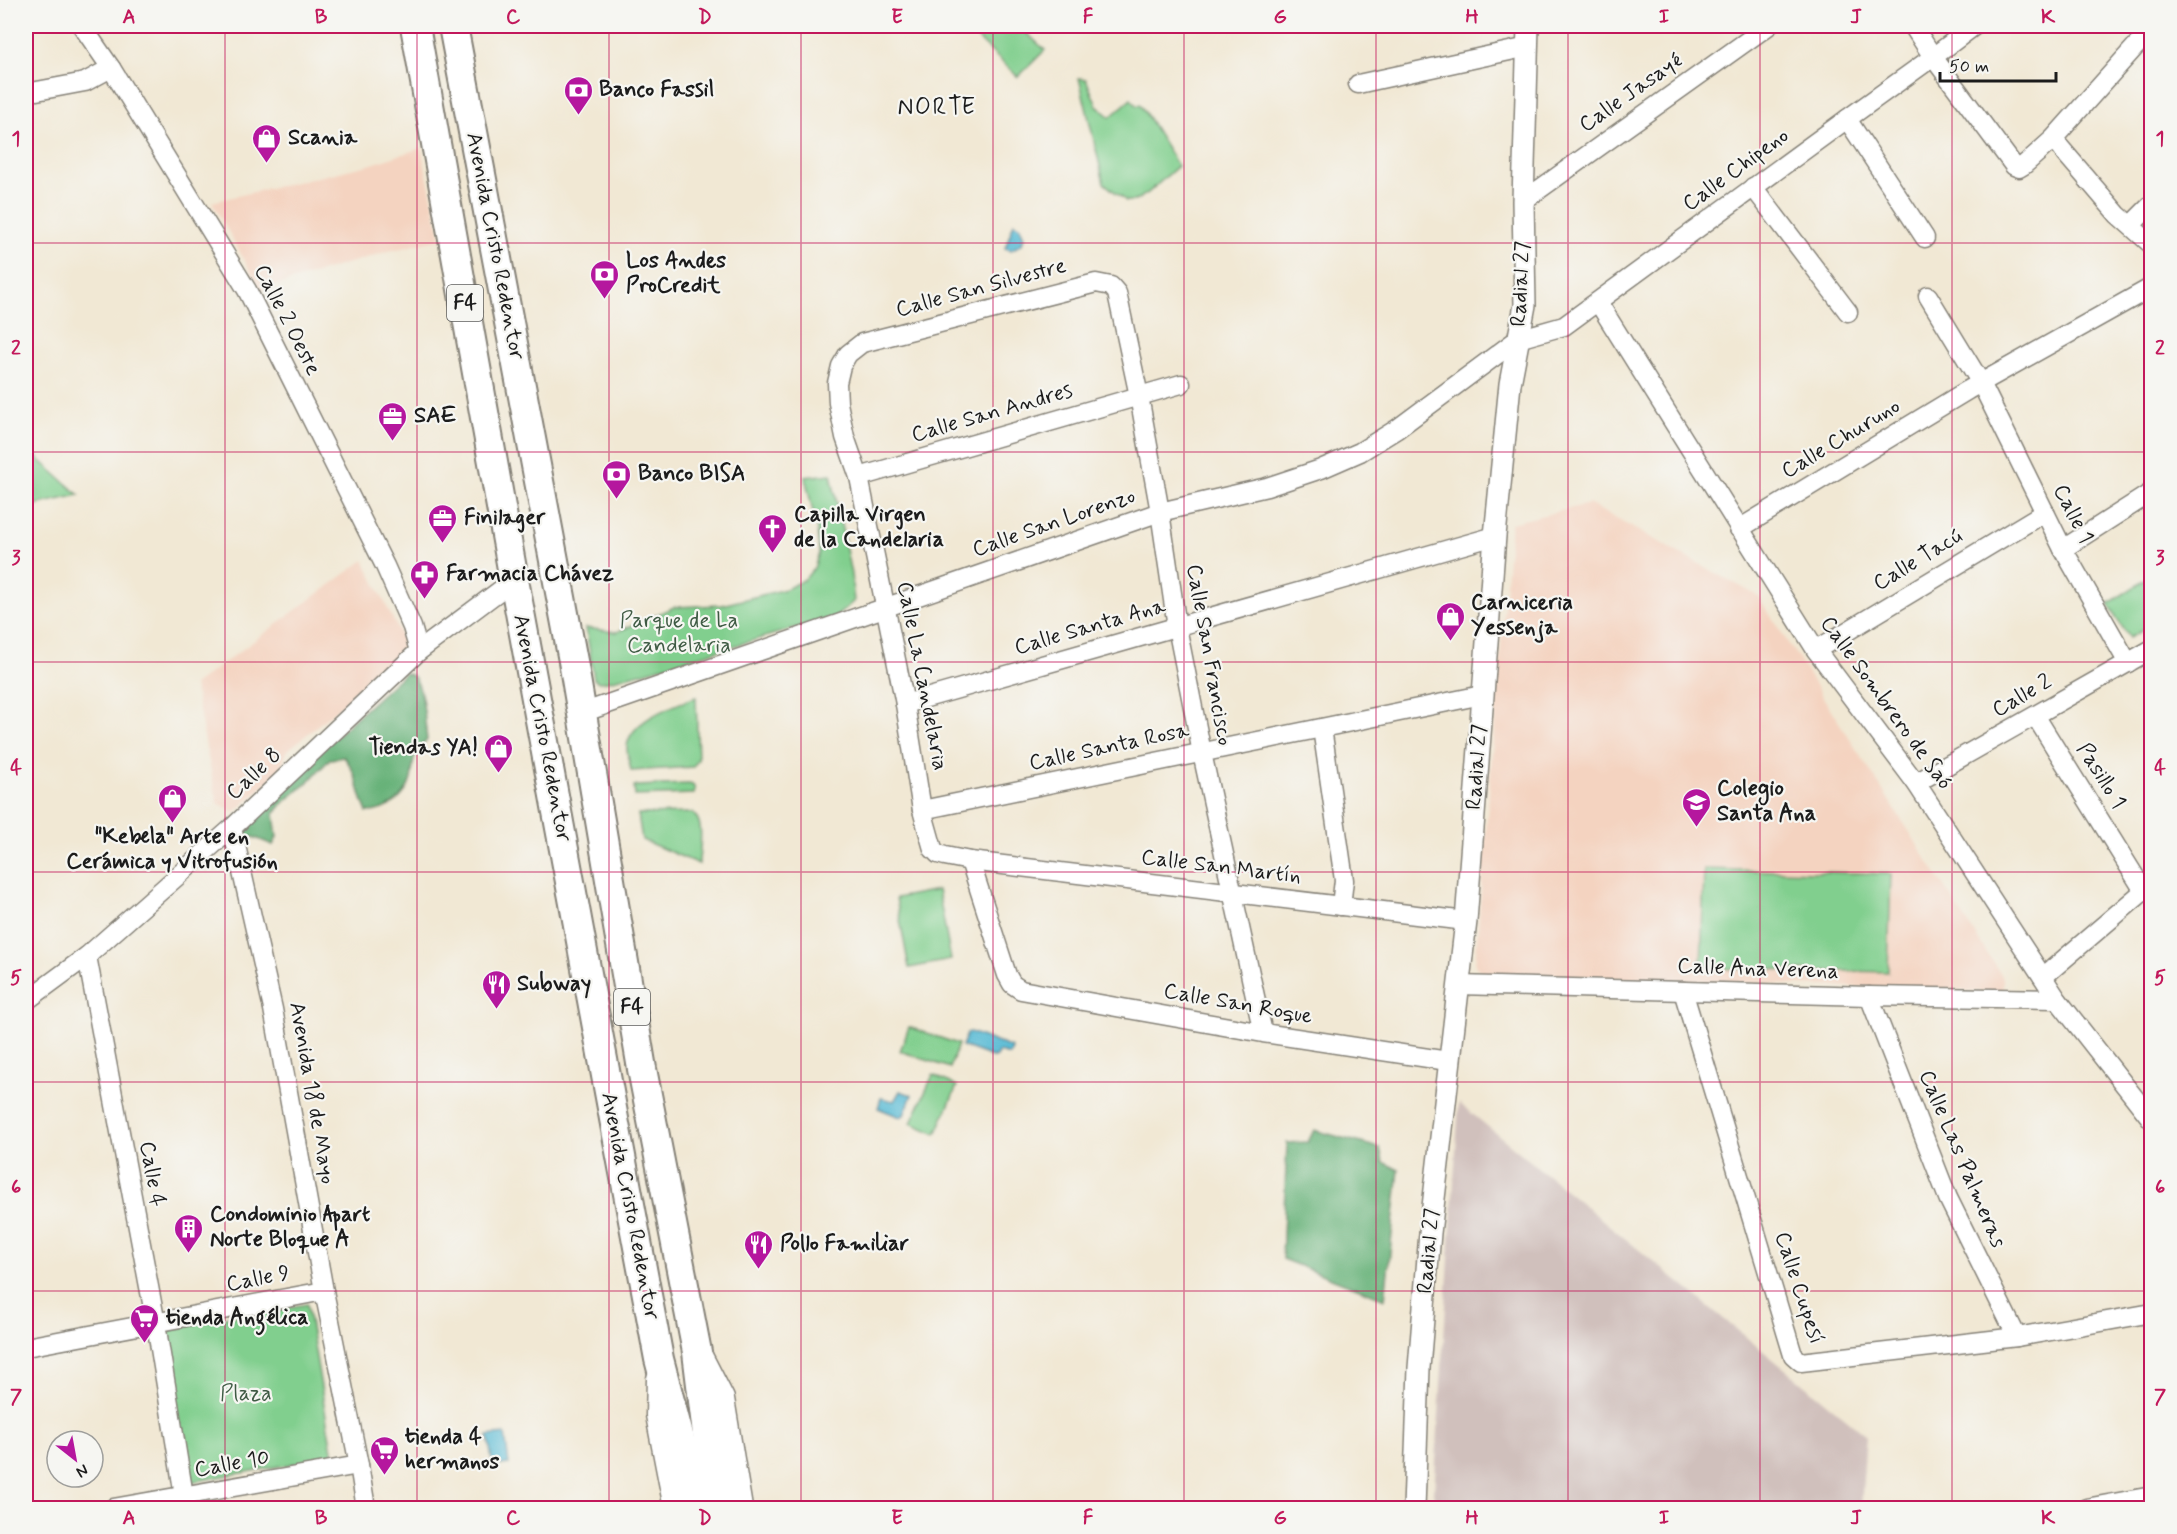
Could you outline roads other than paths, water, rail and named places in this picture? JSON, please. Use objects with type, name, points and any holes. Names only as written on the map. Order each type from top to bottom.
[{"type":"highway","name":"Avenida Cristo Redentor","points":[[415,26],[514,580],[659,1359],[720,1509]]},
{"type":"highway","name":"Avenida Cristo Redentor","points":[[453,26],[582,713],[642,1069],[697,1352],[694,1509]]},
{"type":"main road","name":"Avenida Cristo Redentor","points":[[697,1352],[722,1399],[740,1509]]},
{"type":"main road","name":"Avenida Cristo Redentor","points":[[659,1359],[658,1415],[676,1509]]},
{"type":"street","name":"Calle 2 Oeste","points":[[82,26],[111,68],[247,290],[385,566],[412,627],[419,651]]},
{"type":"street","name":"Calle Jasayé","points":[[1523,201],[1768,26]]},
{"type":"street","points":[[1913,26],[1933,57],[2014,166],[2019,168],[2053,139],[2151,28]]},
{"type":"street","name":"Calle Chipeno","points":[[1518,339],[1564,326],[1974,26]]},
{"type":"street","points":[[1358,84],[1529,31]]},
{"type":"street","name":"Radial 27","points":[[1414,1509],[1419,1368],[1431,1224],[1448,1061],[1466,921],[1495,536],[1510,384],[1525,304],[1523,201],[1529,31]]},
{"type":"street","points":[[26,93],[86,82],[111,68]]},
{"type":"street","points":[[1847,118],[1925,238]]},
{"type":"street","points":[[2053,139],[2118,215],[2151,245]]},
{"type":"street","points":[[1753,187],[1848,312]]},
{"type":"street","points":[[2131,225],[2151,204]]},
{"type":"street","name":"Calle San Silvestre","points":[[862,343],[1096,283],[1111,285]]},
{"type":"street","name":"Calle San Francisco","points":[[1111,285],[1117,292],[1139,396],[1160,512],[1177,627],[1263,1034]]},
{"type":"street","name":"Calle Churuno","points":[[1739,529],[1974,386],[2151,287]]},
{"type":"street","name":"Calle 1","points":[[1928,296],[1974,386],[2128,663]]},
{"type":"street","name":"Calle Sombrero de Saó","points":[[1598,302],[1816,650],[1916,783],[2057,999],[2151,1120]]},
{"type":"street","name":"Calle San Lorenzo","points":[[582,713],[1160,512],[1267,487],[1321,469],[1360,452],[1396,429],[1518,339]]},
{"type":"street","name":"Calle La Candelaria","points":[[862,343],[848,354],[840,366],[837,383],[838,403],[859,477],[905,704],[922,810],[933,849],[945,856],[970,861]]},
{"type":"street","name":"Calle San Andres","points":[[859,477],[1181,384]]},
{"type":"street","points":[[2063,549],[2151,492]]},
{"type":"street","name":"Calle Tacú","points":[[1816,650],[2045,512]]},
{"type":"street","name":"Calle Santa Ana","points":[[905,704],[1495,536]]},
{"type":"street","name":"Calle 8","points":[[26,1000],[87,956],[232,828],[419,651],[514,580]]},
{"type":"street","name":"Calle 2","points":[[1916,783],[2151,650]]},
{"type":"street","name":"Calle Santa Rosa","points":[[922,810],[1482,695]]},
{"type":"street","name":"Pasillo 1","points":[[2036,717],[2148,888]]},
{"type":"street","points":[[1322,728],[1344,879],[1341,906]]},
{"type":"street","name":"Avenida 18 de Mayo","points":[[232,828],[273,1009],[366,1509]]},
{"type":"street","name":"Calle San Martín","points":[[970,861],[1466,921]]},
{"type":"street","name":"Calle San Roque","points":[[970,861],[1006,975],[1020,990],[1263,1034],[1448,1061]]},
{"type":"street","points":[[2043,977],[2148,888]]},
{"type":"street","name":"Calle 4","points":[[87,956],[156,1324],[185,1503]]},
{"type":"street","name":"Calle Ana Verena","points":[[1458,985],[2057,999]]},
{"type":"street","name":"Calle Cupesí","points":[[1683,991],[1793,1355],[1801,1362],[2017,1337],[2151,1313]]},
{"type":"street","name":"Calle Las Palmeras","points":[[1869,996],[1948,1198],[2017,1337]]},
{"type":"street","name":"Calle 9","points":[[26,1347],[324,1291]]},
{"type":"street","name":"Calle 10","points":[[113,1509],[185,1503],[359,1465]]},
{"type":"street","points":[[2086,1509],[2151,1496]]},
{"type":"water","points":[[1014,223],[1020,227],[1024,237],[1022,244],[1011,250],[1005,248]]},
{"type":"water","points":[[970,1032],[1012,1048],[1010,1055],[999,1052],[995,1058],[962,1046],[967,1033]]},
{"type":"water","points":[[900,1091],[912,1095],[904,1115],[900,1117],[878,1108],[881,1098],[894,1101]]},
{"type":"water","points":[[505,1434],[509,1464],[493,1466],[488,1436]]},
{"type":"place","name":"Banco Fassil","points":[[578,116]]},
{"type":"place","name":"Scania","points":[[267,164]]},
{"type":"place","name":"Los Andes ProCredit","points":[[605,300]]},
{"type":"place","name":"SAE","points":[[393,442]]},
{"type":"place","name":"Banco BISA","points":[[617,500]]},
{"type":"place","name":"Finilager","points":[[443,544]]},
{"type":"place","name":"Capilla Virgen de la Candelaria","points":[[773,554]]},
{"type":"place","name":"Farmacia Chávez","points":[[425,600]]},
{"type":"place","name":"Carniceria Yessenja","points":[[1450,642]]},
{"type":"place","name":"Tiendas YA!","points":[[499,774]]},
{"type":"place","name":"\"Kebela\" Arte en Cerámica y Vitrofusión","points":[[172,824]]},
{"type":"place","name":"Colegio Santa Ana","points":[[1696,828]]},
{"type":"place","name":"Subway","points":[[496,1010]]},
{"type":"place","name":"Condominio Apart Norte Bloque A","points":[[189,1254]]},
{"type":"place","name":"Pollo Familiar","points":[[759,1270]]},
{"type":"place","name":"tienda Angélica","points":[[145,1344]]},
{"type":"place","name":"tienda 4 hermanos","points":[[384,1476]]},
{"type":"district","name":"NORTE","points":[[937,107]]},
{"type":"park label","name":"Parque de La Candelaria","points":[[679,634]]},
{"type":"park label","name":"Plaza","points":[[246,1394]]}]
